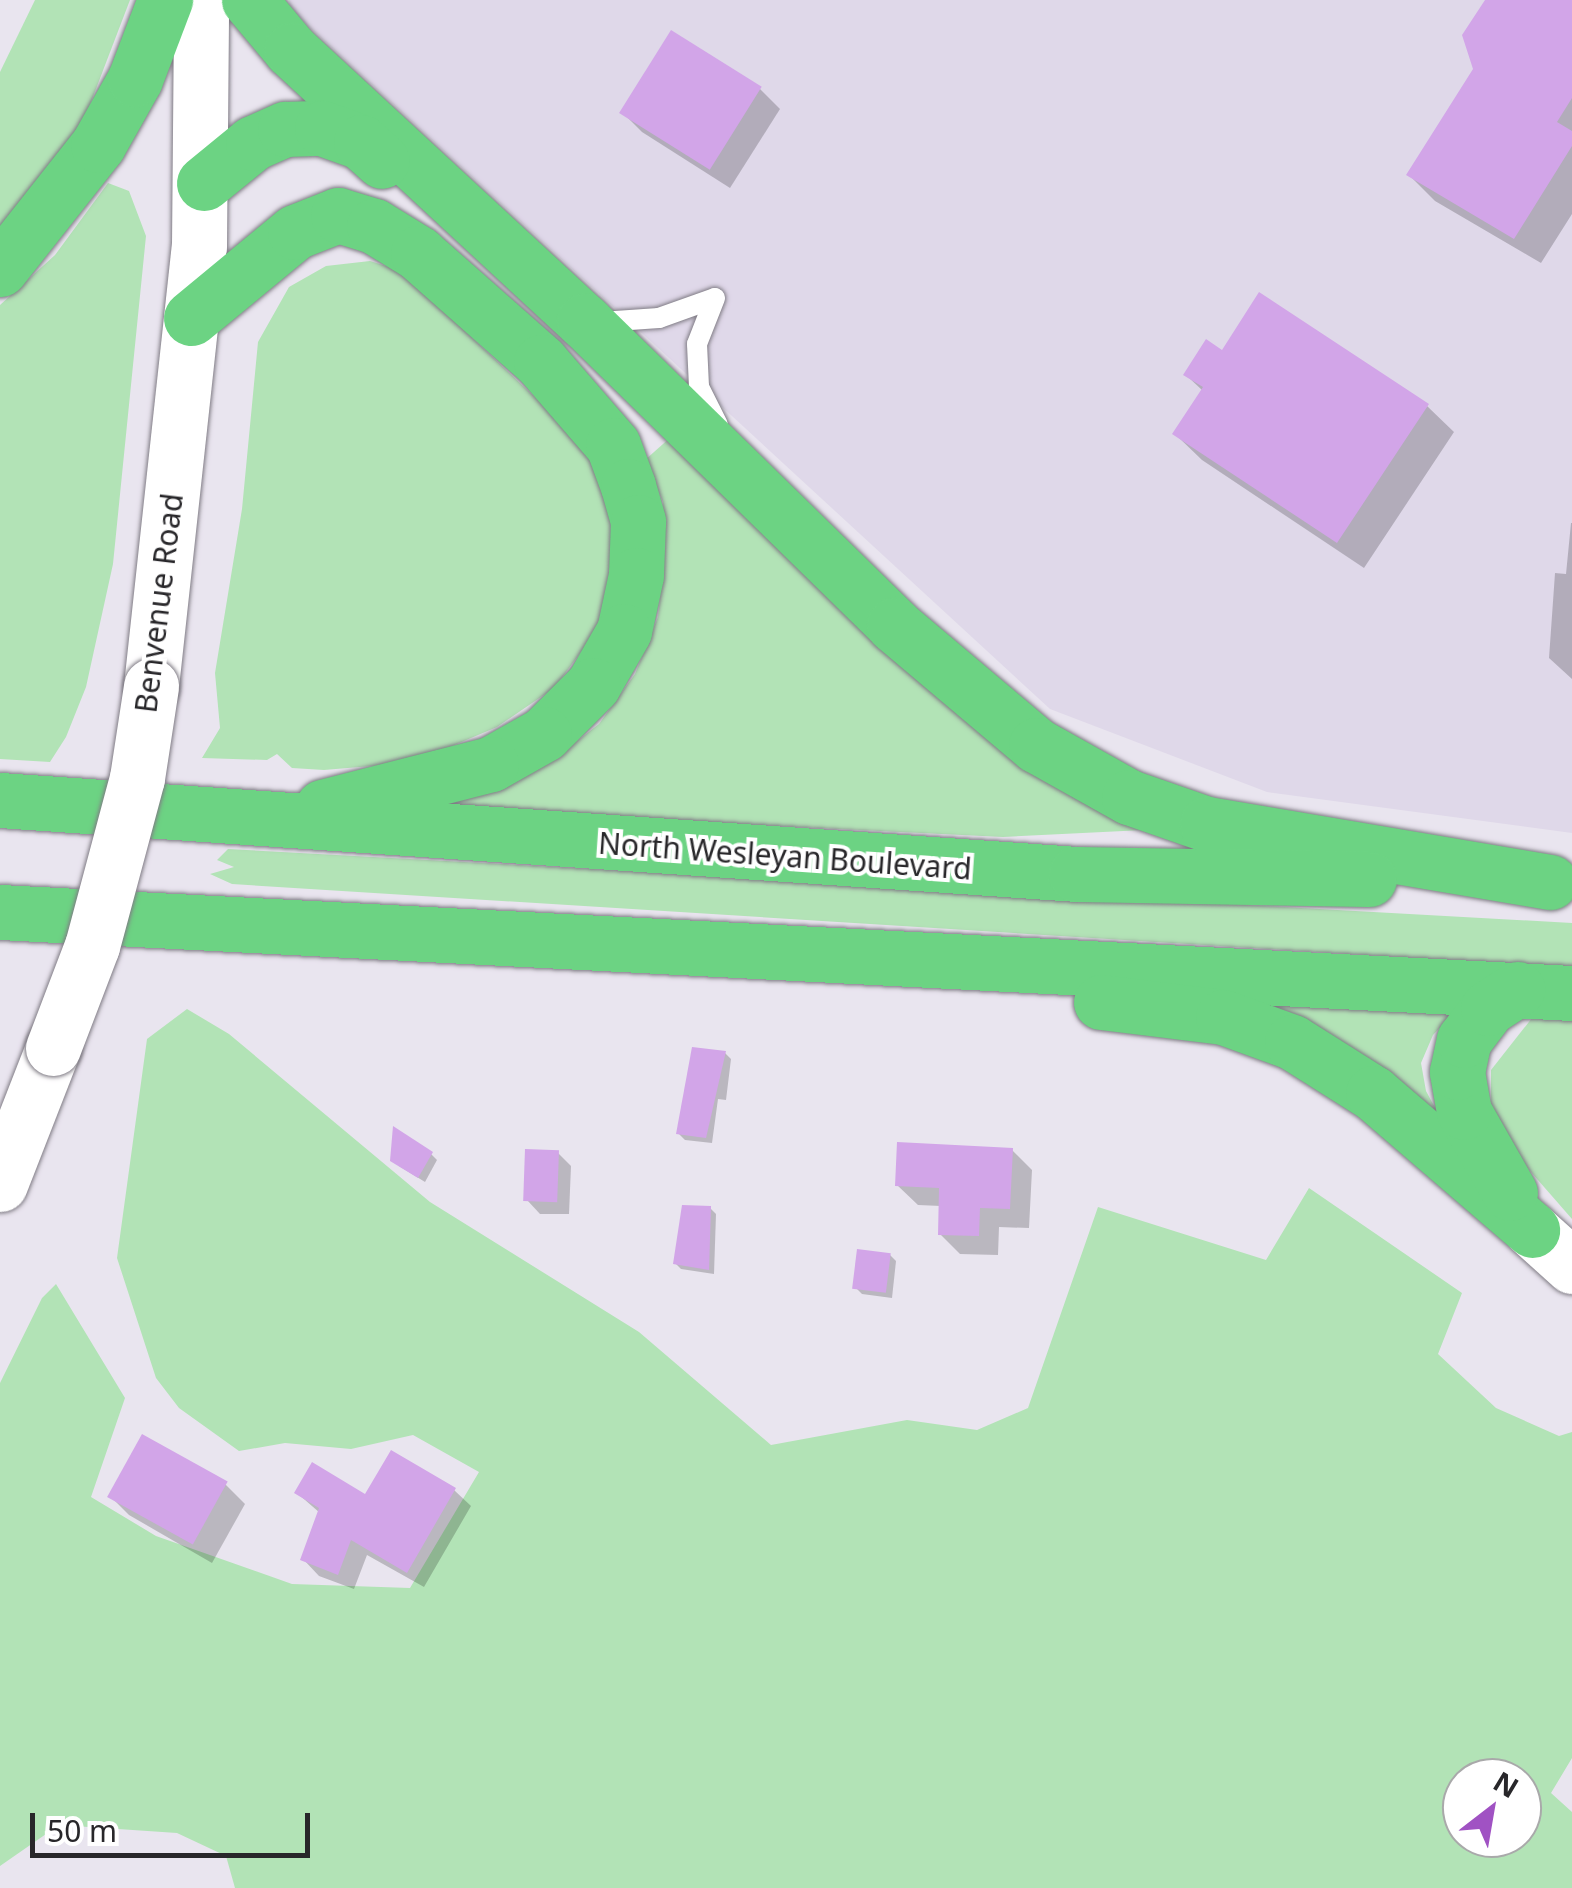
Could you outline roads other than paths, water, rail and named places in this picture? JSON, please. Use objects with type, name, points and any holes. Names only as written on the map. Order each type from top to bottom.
[{"type":"highway","points":[[0,269],[98,145],[135,78],[165,0]]},
{"type":"highway","points":[[249,0],[292,50],[537,284]]},
{"type":"highway","points":[[204,183],[253,143],[285,129],[322,128],[361,142],[461,232],[584,321],[964,689],[1036,745],[1129,797],[1207,824],[1561,882]]},
{"type":"highway","points":[[192,318],[295,232],[338,216],[374,226],[418,253],[585,408],[613,445],[638,522],[636,575],[624,631],[593,684],[544,734],[491,764],[272,819]]},
{"type":"highway","name":"North Wesleyan Boulevard","points":[[0,800],[1076,874],[1561,882]]},
{"type":"highway","points":[[0,912],[1572,993]]},
{"type":"highway","points":[[787,953],[1223,1016],[1292,1042],[1372,1093],[1532,1230]]},
{"type":"highway","points":[[1518,989],[1488,1008],[1464,1040],[1457,1072],[1464,1112],[1532,1230]]},
{"type":"main road","name":"Benvenue Road","points":[[0,1184],[92,946],[137,778],[151,686],[204,183],[201,0]]},
{"type":"main road","points":[[1532,1230],[1572,1266]]},
{"type":"lane","points":[[584,321],[659,318],[715,298],[697,344],[699,387],[765,498]]}]
